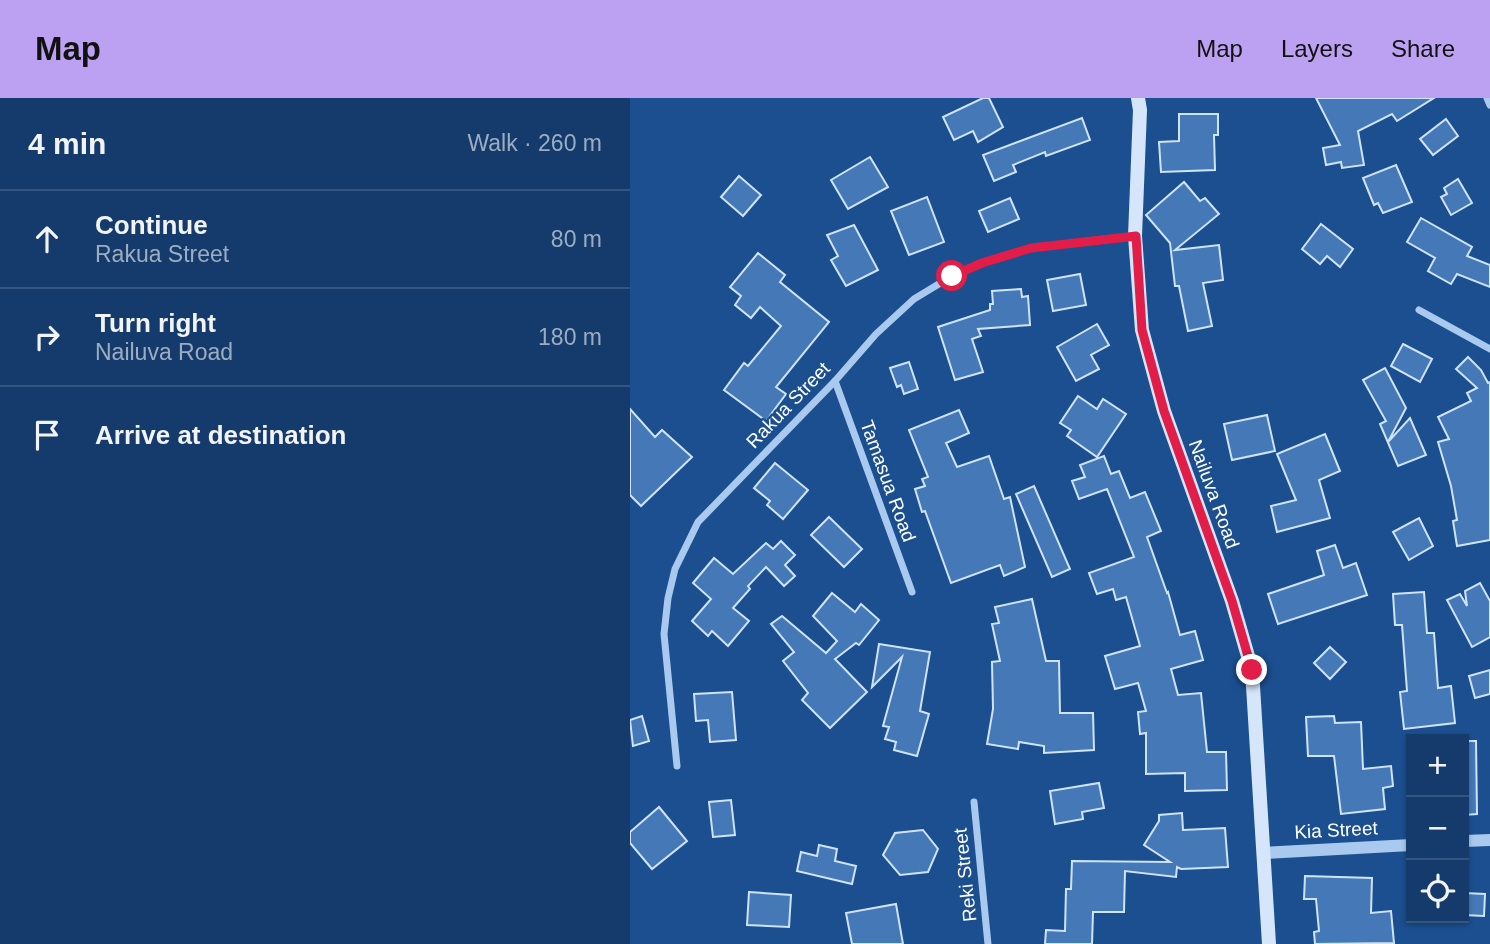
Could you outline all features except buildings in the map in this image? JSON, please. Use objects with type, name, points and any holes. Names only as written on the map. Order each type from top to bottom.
[{"type":"main road","name":"Nailuva Road","points":[[1138,98],[1140,110],[1136,236],[1142,330],[1164,411],[1232,601],[1252,670],[1269,944]]},
{"type":"street","points":[[1487,98],[1490,105]]},
{"type":"street","name":"Rakua Street","points":[[677,766],[664,634],[675,569],[698,522],[835,381],[876,334],[914,299],[952,276],[982,263],[1031,248],[1136,236]]},
{"type":"street","points":[[1419,310],[1490,349]]},
{"type":"street","name":"Tamasua Road","points":[[835,381],[912,592]]},
{"type":"street","name":"Reki Street","points":[[974,802],[988,944]]},
{"type":"street","points":[[1469,841],[1490,840]]},
{"type":"street","name":"Kia Street","points":[[1264,853],[1406,845]]},
{"type":"route","points":[[952,276],[982,263],[1031,248],[1136,236],[1142,330],[1164,411],[1232,601],[1252,670]]}]
